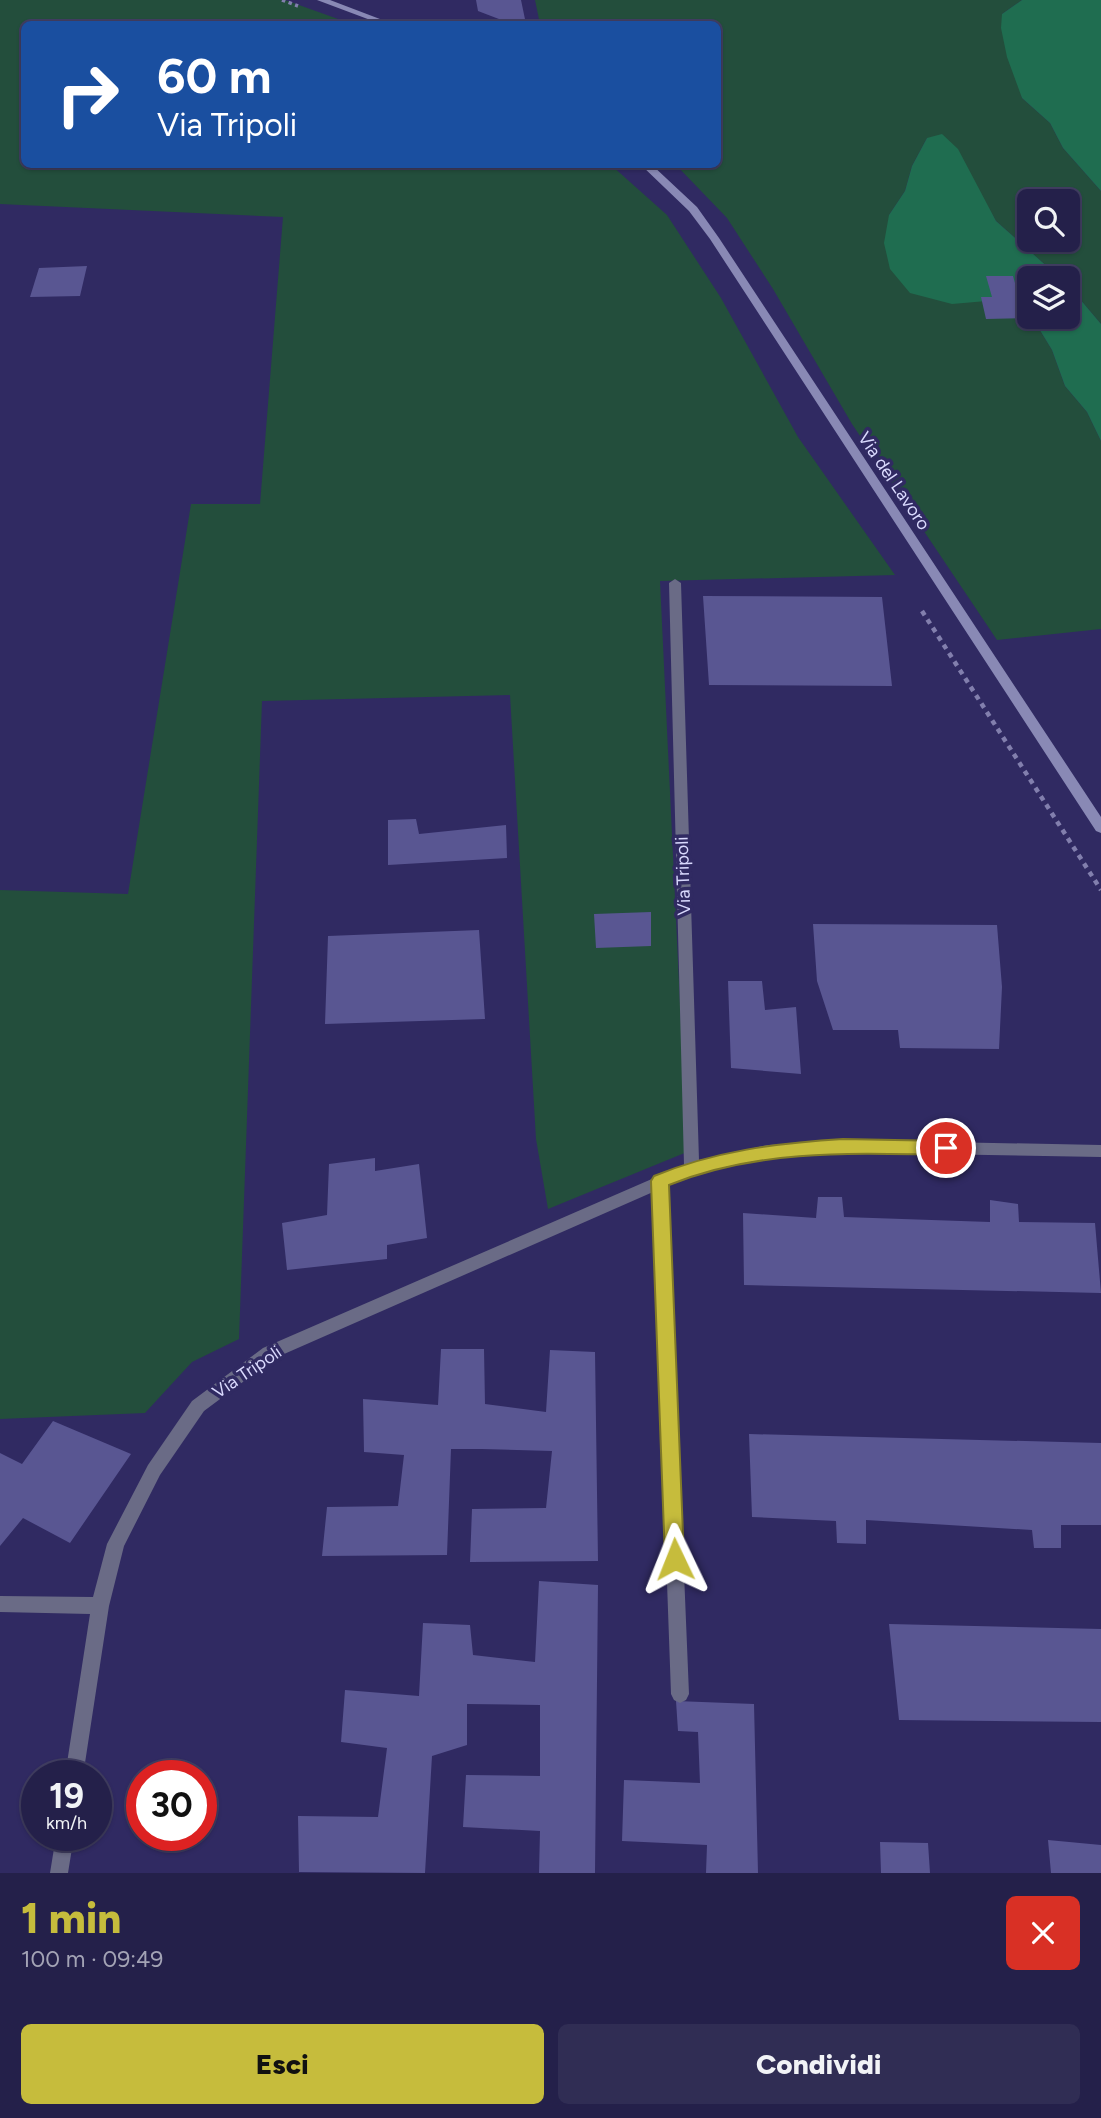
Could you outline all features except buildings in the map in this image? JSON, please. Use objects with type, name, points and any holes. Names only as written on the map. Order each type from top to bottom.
[{"type":"street","points":[[322,0],[380,21]]},
{"type":"street","name":"Via del Lavoro","points":[[649,168],[693,209],[714,238],[1101,828]]},
{"type":"street","name":"Via Tripoli","points":[[675,583],[692,1168]]},
{"type":"street","name":"Via Tripoli","points":[[76,1760],[100,1606],[116,1544],[154,1470],[198,1406],[269,1353],[692,1168],[768,1151],[843,1146],[1101,1151]]},
{"type":"street","points":[[660,1181],[680,1694]]},
{"type":"street","points":[[0,1604],[100,1606]]},
{"type":"street","points":[[59,1873],[63,1851]]},
{"type":"green space","points":[[0,0],[285,0],[344,21],[21,21],[21,168],[614,168],[667,215],[721,298],[798,437],[895,575],[660,581],[687,1152],[548,1209],[536,1139],[510,695],[262,701],[239,1339],[192,1362],[145,1413],[0,1419],[0,890],[128,894],[191,504],[260,504],[283,217],[0,204]]},
{"type":"green space","points":[[535,0],[1022,0],[1002,14],[1022,98],[1050,123],[1063,148],[1101,191],[1101,324],[1080,299],[1080,266],[1047,266],[1031,252],[1080,252],[1080,189],[1017,189],[1017,240],[996,221],[976,186],[927,138],[912,166],[905,191],[889,215],[998,300],[1017,311],[1017,329],[1039,329],[1052,350],[1065,386],[1087,412],[1101,441],[1101,629],[997,640],[852,424],[773,289],[727,218],[679,168],[721,168],[721,21],[539,21]]},
{"type":"green space","points":[[1022,0],[1101,0],[1101,191],[1063,148],[1050,123],[1022,98],[1007,57],[1001,28],[1002,14]]},
{"type":"green space","points":[[942,134],[958,149],[996,221],[1017,240],[1017,252],[1031,252],[1047,266],[1017,266],[1017,311],[998,300],[952,304],[910,293],[890,269],[884,243],[889,215],[905,191],[912,166],[927,138]]},
{"type":"green space","points":[[1080,299],[1101,324],[1101,441],[1087,412],[1065,386],[1052,350],[1039,329],[1080,329]]},
{"type":"route","points":[[675,1559],[660,1181],[692,1168],[768,1151],[843,1146],[946,1148]]}]
